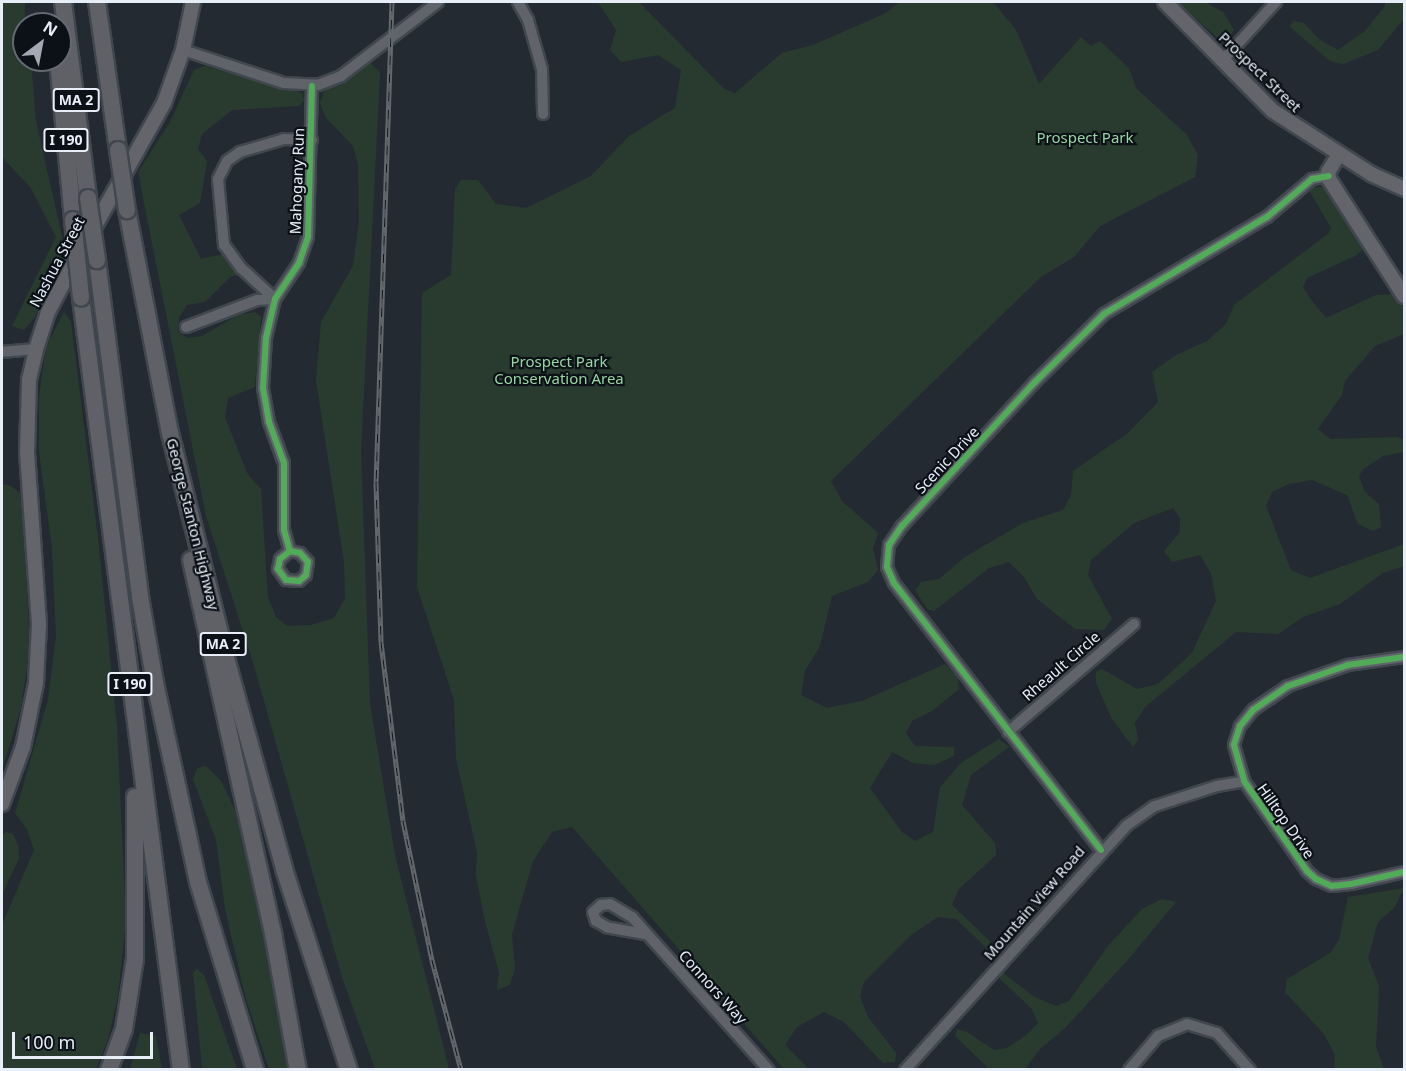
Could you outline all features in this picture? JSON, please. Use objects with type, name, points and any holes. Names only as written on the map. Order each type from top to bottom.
[{"type":"highway","name":"MA 2","points":[[63,2],[140,597],[198,882],[255,1070]]},
{"type":"highway","name":"George Stanton Highway","points":[[97,2],[127,210],[170,433],[284,869],[349,1070]]},
{"type":"highway","name":"I 190","points":[[59,72],[81,298],[181,1070]]},
{"type":"highway","points":[[170,433],[192,563],[273,933],[298,1070]]},
{"type":"highway","points":[[109,1070],[124,1029],[135,959],[133,701]]},
{"type":"main road","name":"Nashua Street","points":[[2,804],[23,747],[36,683],[39,624],[27,441],[30,380],[36,350],[48,312],[164,103],[183,50],[193,2]]},
{"type":"main road","name":"Prospect Street","points":[[1165,2],[1273,111],[1339,154],[1404,189]]},
{"type":"main road","points":[[1339,154],[1329,176],[1404,296]]},
{"type":"street","points":[[183,50],[284,83],[312,86],[340,76],[438,2]]},
{"type":"street","points":[[518,2],[528,20],[542,69],[543,114]]},
{"type":"street","points":[[1222,60],[1276,2]]},
{"type":"street","name":"Mahogany Run","points":[[290,551],[284,530],[282,454],[269,422],[263,388],[266,338],[275,299],[299,263],[308,237],[312,86]]},
{"type":"street","points":[[275,299],[241,268],[225,244],[218,179],[227,161],[240,152],[284,139],[312,140]]},
{"type":"street","name":"Scenic Drive","points":[[1101,850],[892,579],[887,558],[892,538],[1035,382],[1104,314],[1267,217],[1312,179],[1329,176]]},
{"type":"street","points":[[186,327],[257,300],[275,299]]},
{"type":"street","points":[[2,352],[36,350]]},
{"type":"street","name":"Rheault Circle","points":[[1008,732],[1134,624]]},
{"type":"street","name":"Hilltop Drive","points":[[1404,657],[1380,658],[1323,672],[1263,702],[1236,734],[1235,758],[1244,781],[1307,871],[1316,879],[1332,885],[1351,884],[1404,872]]},
{"type":"street","name":"Mountain View Road","points":[[905,1070],[1101,850],[1155,806],[1244,781]]},
{"type":"street","name":"Connors Way","points":[[645,934],[769,1070]]},
{"type":"street","points":[[1129,1070],[1158,1036],[1187,1024],[1203,1026],[1223,1037],[1250,1070]]},
{"type":"green space","points":[[2,2],[25,2],[25,12],[12,12],[12,72],[32,72],[36,121],[65,250],[35,317],[24,330],[12,326],[56,237],[31,188],[2,157]]},
{"type":"green space","points":[[598,2],[639,2],[723,88],[735,93],[782,53],[813,45],[884,14],[900,2],[993,2],[1016,30],[1039,84],[1081,37],[1091,46],[1100,41],[1129,68],[1136,88],[1187,135],[1198,155],[1195,177],[1100,226],[1074,257],[1041,277],[831,481],[842,501],[878,533],[873,549],[878,570],[868,582],[832,596],[820,646],[805,671],[801,695],[827,708],[862,701],[945,664],[958,677],[959,689],[932,711],[912,721],[906,733],[915,746],[954,747],[954,756],[934,765],[913,763],[892,752],[870,788],[902,832],[915,841],[933,832],[940,787],[962,762],[999,739],[1009,747],[971,775],[962,805],[995,843],[996,855],[959,889],[952,905],[996,947],[989,950],[956,919],[938,917],[911,935],[864,982],[860,996],[868,1017],[896,1053],[895,1062],[883,1063],[844,1022],[824,1012],[797,1027],[785,1045],[809,1069],[784,1069],[572,827],[552,832],[533,861],[512,934],[515,969],[510,985],[497,990],[499,973],[484,917],[476,875],[477,852],[456,759],[454,700],[417,587],[422,293],[451,275],[455,189],[461,180],[478,180],[496,204],[526,208],[591,176],[629,136],[675,108],[681,70],[658,55],[621,62],[610,50],[616,30]]},
{"type":"green space","points":[[1177,2],[1205,2],[1223,12],[1234,30],[1229,38],[1221,41]]},
{"type":"green space","points":[[1385,2],[1404,2],[1404,19],[1378,50],[1343,64],[1330,61],[1289,26],[1294,21],[1304,23],[1320,40],[1338,50],[1365,31],[1385,6]]},
{"type":"green space","points":[[370,62],[380,73],[361,450],[370,704],[395,855],[449,1069],[375,1069],[342,977],[253,662],[206,516],[138,172],[170,122],[194,70],[205,66],[302,93],[304,100],[299,106],[232,110],[202,134],[198,149],[207,161],[200,203],[179,215],[201,259],[223,254],[238,275],[230,277],[205,302],[187,305],[179,318],[178,332],[188,338],[202,336],[238,315],[255,312],[261,317],[255,387],[228,398],[225,417],[247,473],[261,489],[268,597],[276,617],[287,626],[311,625],[334,618],[345,598],[344,562],[316,380],[321,322],[353,266],[359,221],[358,164],[353,146],[326,118],[320,103],[324,91]]},
{"type":"green space","points":[[1314,187],[1322,187],[1328,193],[1365,247],[1357,255],[1307,278],[1303,287],[1312,301],[1326,318],[1376,295],[1395,294],[1404,307],[1404,334],[1375,346],[1345,381],[1342,395],[1318,429],[1330,439],[1397,437],[1404,440],[1404,452],[1383,456],[1362,470],[1359,477],[1365,492],[1379,504],[1381,527],[1373,531],[1358,524],[1347,495],[1312,480],[1289,484],[1272,492],[1266,506],[1291,570],[1310,578],[1404,544],[1404,566],[1383,573],[1340,604],[1303,617],[1278,634],[1236,632],[1145,707],[1135,723],[1138,740],[1133,747],[1112,719],[1096,683],[1096,672],[1102,669],[1137,689],[1158,684],[1192,653],[1216,601],[1211,573],[1200,555],[1172,562],[1164,551],[1180,532],[1180,518],[1173,508],[1134,523],[1091,560],[1088,575],[1112,619],[1104,630],[1075,629],[1037,599],[1024,577],[1009,562],[989,568],[934,611],[927,609],[915,590],[921,582],[939,579],[965,557],[1023,523],[1063,510],[1071,495],[1073,471],[1128,433],[1158,402],[1152,372],[1176,355],[1207,341],[1226,324],[1234,305],[1329,233],[1331,228],[1310,192]]},
{"type":"green space","points":[[64,312],[71,321],[98,538],[117,727],[126,920],[118,996],[108,1040],[96,1069],[2,1069],[2,925],[34,850],[27,829],[15,813],[48,700],[56,636],[52,548],[39,452],[39,397],[46,347]]},
{"type":"green space","points":[[2,484],[11,486],[22,494],[30,647],[21,708],[2,770]]},
{"type":"green space","points":[[206,766],[221,781],[245,831],[274,961],[290,1069],[269,1069],[245,996],[225,909],[216,840],[193,779],[197,768]]},
{"type":"green space","points":[[6,832],[13,834],[18,845],[19,858],[2,895],[2,835]]},
{"type":"green space","points":[[1404,888],[1395,907],[1378,922],[1368,958],[1379,986],[1376,1047],[1384,1069],[1334,1069],[1335,1055],[1324,1034],[1285,992],[1287,979],[1330,953],[1339,940],[1348,897]]},
{"type":"green space","points":[[1162,899],[1176,902],[1126,962],[1064,1029],[1039,1050],[1025,1069],[989,1069],[955,1036],[957,1029],[967,1032],[994,1050],[1007,1048],[1025,1036],[1038,1023],[1031,1008],[999,978],[1002,972],[1033,996],[1056,1006],[1069,1001],[1108,946],[1142,909]]},
{"type":"green space","points":[[197,969],[204,975],[237,1069],[202,1069],[193,973]]},
{"type":"green space","points":[[140,1033],[156,1036],[162,1069],[130,1069]]},
{"type":"railway","points":[[392,2],[376,482],[381,642],[403,821],[432,960],[461,1070]]},
{"type":"cycle path","points":[[290,551],[300,553],[308,562],[306,575],[299,581],[286,580],[278,569],[280,559],[290,551],[284,530],[284,463],[269,422],[263,388],[266,338],[275,299],[299,263],[308,237],[312,86]]},
{"type":"cycle path","points":[[1101,850],[894,583],[887,567],[889,545],[902,526],[1035,382],[1104,314],[1267,217],[1312,179],[1329,176]]},
{"type":"cycle path","points":[[1404,657],[1348,665],[1288,686],[1253,710],[1240,726],[1234,745],[1244,781],[1307,871],[1316,879],[1332,886],[1404,872]]},
{"type":"park label","name":"Prospect Park","points":[[1085,138]]},
{"type":"park label","name":"Prospect Park Conservation Area","points":[[559,370]]}]
